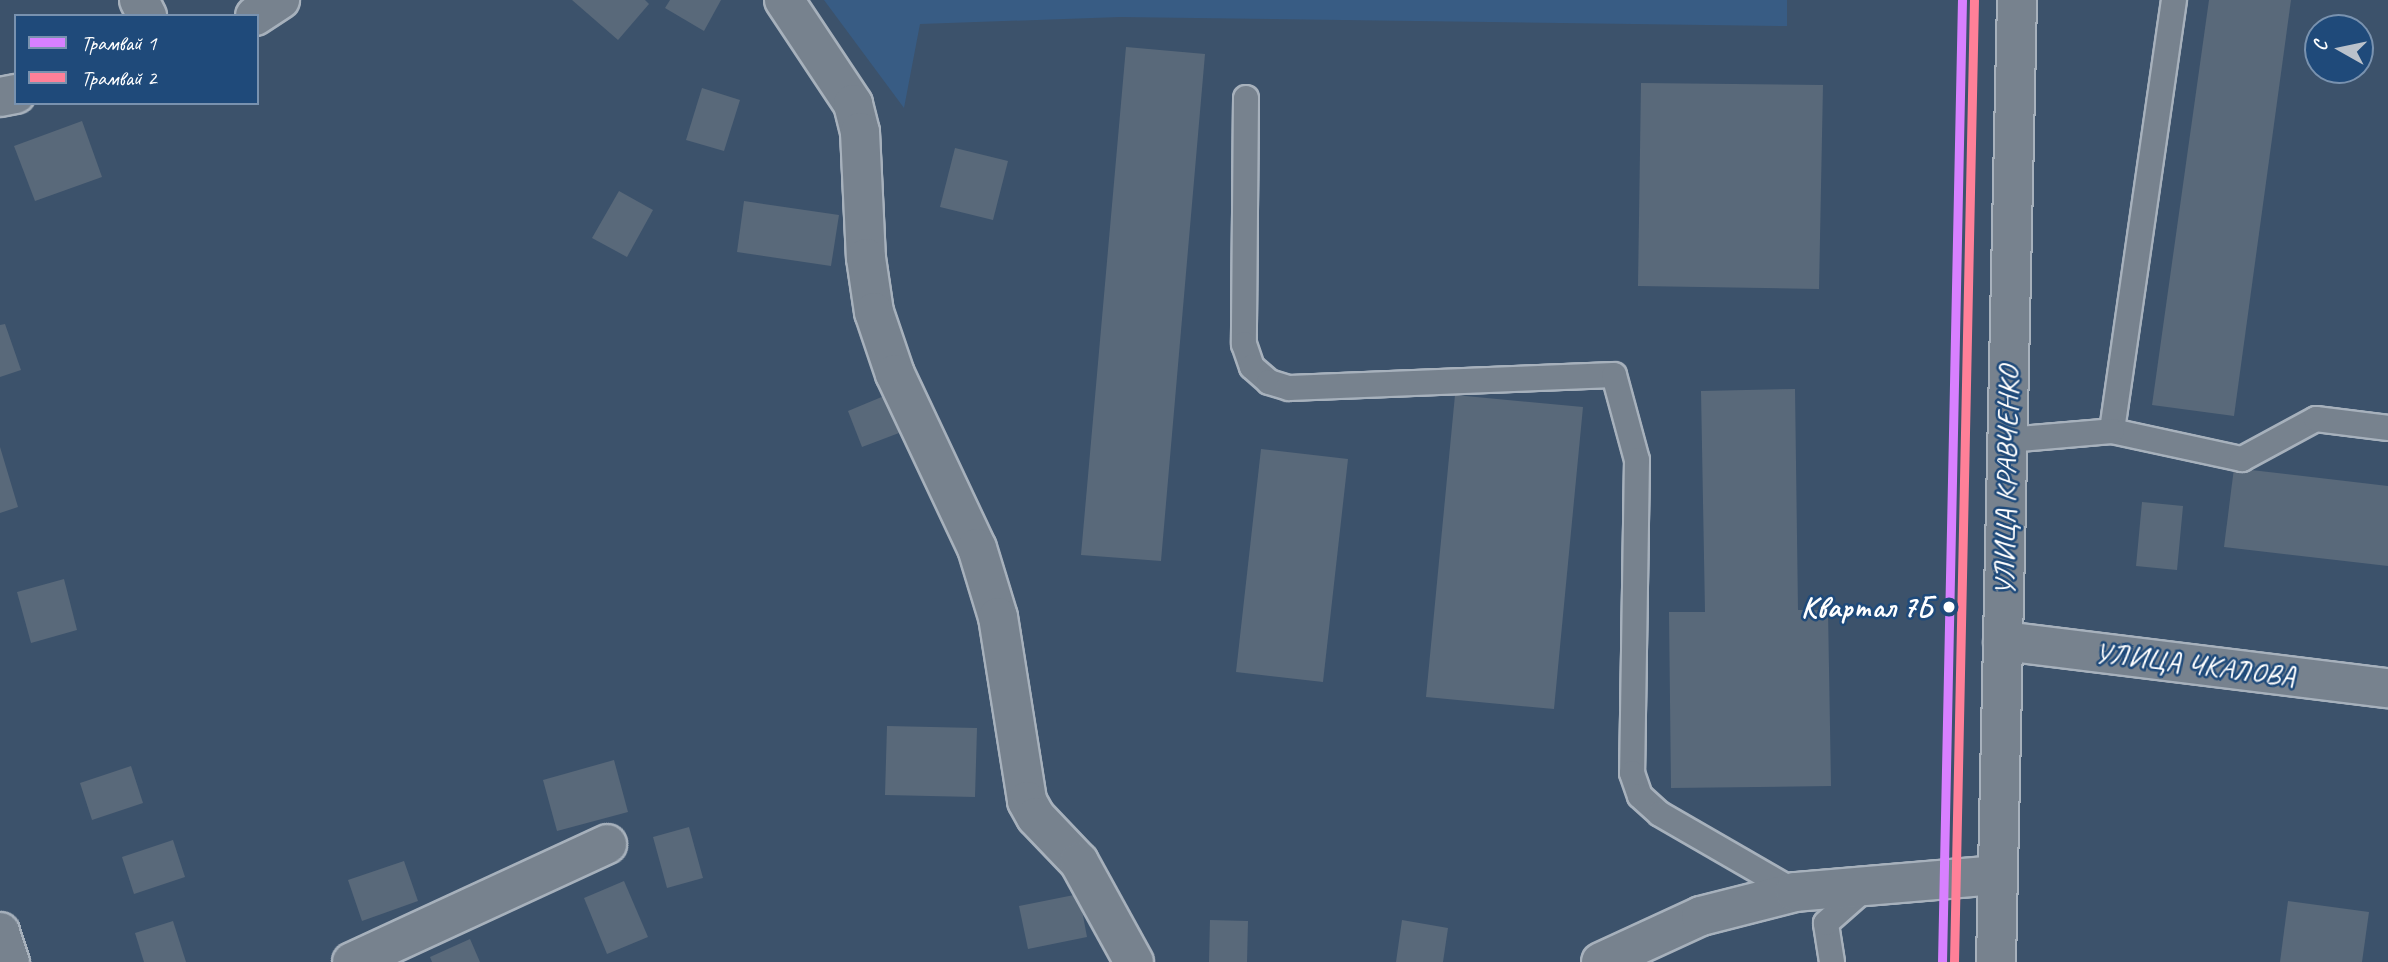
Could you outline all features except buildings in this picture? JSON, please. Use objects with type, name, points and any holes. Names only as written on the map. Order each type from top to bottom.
[{"type":"street","points":[[259,14],[280,0]]},
{"type":"street","points":[[784,0],[853,104],[860,132],[866,258],[874,312],[895,374],[977,548],[998,617],[1027,801],[1035,817],[1079,862],[1134,962]]},
{"type":"street","name":"УЛИЦА КРАВЧЕНКО","points":[[1996,962],[2017,0]]},
{"type":"street","name":"УЛИЦА ЧКАЛОВА","points":[[2003,641],[2388,688]]},
{"type":"street","points":[[352,962],[607,844]]},
{"type":"street","points":[[1601,962],[1701,916],[1795,892],[1997,875]]},
{"type":"street","points":[[0,932],[10,962]]},
{"type":"lane","points":[[2112,431],[2174,0]]},
{"type":"lane","points":[[1246,98],[1244,344],[1251,367],[1269,382],[1289,388],[1614,375],[1637,460],[1632,774],[1640,796],[1660,814],[1795,892]]},
{"type":"lane","points":[[2008,440],[2112,431],[2242,459],[2316,419],[2388,428]]},
{"type":"lane","points":[[1832,962],[1826,923],[1869,885]]},
{"type":"shaded area","points":[[824,0],[1787,0],[1787,26],[1120,17],[920,24],[904,108]]},
{"type":"tram line","name":"1","points":[[1942,962],[1962,0]]},
{"type":"tram line","name":"2","points":[[1954,962],[1974,0]]},
{"type":"place","name":"Квартал 7Б","points":[[1949,607]]}]
